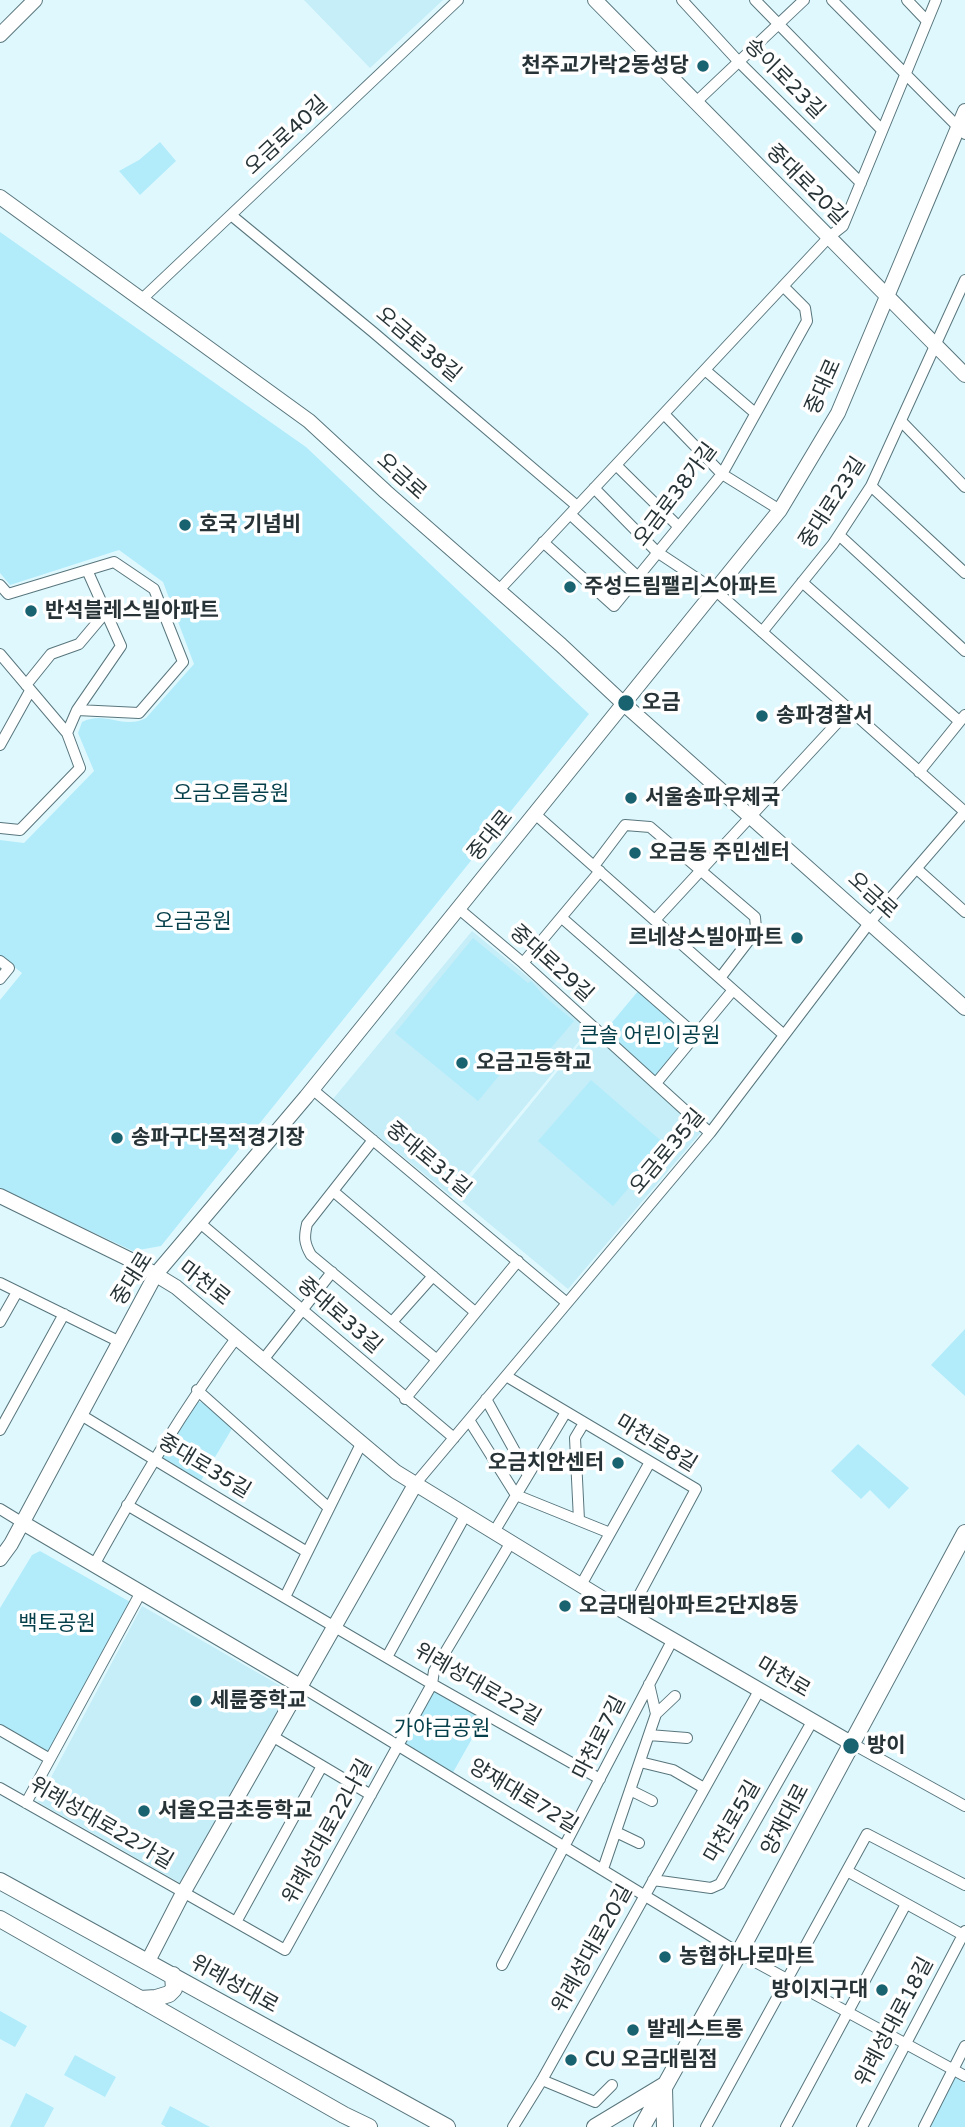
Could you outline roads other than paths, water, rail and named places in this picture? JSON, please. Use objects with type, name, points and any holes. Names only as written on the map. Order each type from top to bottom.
[{"type":"main road","points":[[0,35],[36,0]]},
{"type":"main road","name":"중대로20길","points":[[595,0],[965,375]]},
{"type":"main road","name":"중대로","points":[[0,1559],[82,1415],[156,1274],[312,1089],[780,510],[838,413],[886,296],[962,131],[965,111]]},
{"type":"main road","name":"오금로","points":[[0,197],[309,421],[965,1008]]},
{"type":"main road","name":"마천로","points":[[0,1196],[156,1274],[176,1287],[396,1472],[629,1614],[851,1743]]},
{"type":"main road","points":[[148,1961],[183,1892],[416,1483]]},
{"type":"main road","name":"양재대로72길","points":[[23,1522],[300,1686]]},
{"type":"main road","name":"양재대로","points":[[642,2127],[965,1533]]},
{"type":"main road","name":"위례성대로","points":[[0,1881],[447,2127]]},
{"type":"main road","points":[[0,1919],[369,2127]]},
{"type":"main road","points":[[140,1999],[169,1994],[174,1989],[173,1975]]},
{"type":"main road","points":[[595,2127],[663,2086],[665,2127]]},
{"type":"street","name":"오금로40길","points":[[141,300],[458,0]]},
{"type":"street","name":"송이로23길","points":[[682,0],[739,62],[860,183]]},
{"type":"street","name":"송이로23길","points":[[755,0],[882,130]]},
{"type":"street","points":[[695,103],[804,0]]},
{"type":"street","points":[[832,0],[962,131]]},
{"type":"street","points":[[907,0],[928,20]]},
{"type":"street","points":[[499,590],[829,237],[843,226],[936,0]]},
{"type":"street","name":"오금로38길","points":[[231,215],[373,332],[573,510],[638,577]]},
{"type":"street","name":"중대로23길","points":[[762,632],[839,535],[871,486],[964,285]]},
{"type":"street","name":"오금로38가길","points":[[543,542],[614,606],[722,474],[807,321],[805,308],[783,286]]},
{"type":"street","points":[[705,370],[755,413]]},
{"type":"street","points":[[664,414],[722,474],[780,510]]},
{"type":"street","points":[[901,421],[965,487]]},
{"type":"street","points":[[616,465],[678,527]]},
{"type":"street","points":[[871,486],[965,573]]},
{"type":"street","points":[[594,488],[657,552],[716,591],[965,812]]},
{"type":"street","points":[[839,535],[965,651]]},
{"type":"street","points":[[0,585],[8,594],[114,562],[154,589],[183,662],[139,713],[76,709]]},
{"type":"street","points":[[67,733],[76,709],[121,646],[87,570]]},
{"type":"street","points":[[802,582],[962,718],[919,772]]},
{"type":"street","points":[[0,745],[28,688],[51,654],[79,643],[106,612]]},
{"type":"street","points":[[0,654],[67,733],[80,768],[20,830],[0,828]]},
{"type":"street","points":[[655,920],[849,710]]},
{"type":"street","name":"오금로35길","points":[[416,1483],[710,1133],[870,922],[965,812]]},
{"type":"street","points":[[535,814],[784,1035]]},
{"type":"street","points":[[523,963],[562,918],[625,825],[636,824],[650,827],[755,917],[756,928],[752,935],[720,978]]},
{"type":"street","points":[[917,869],[964,910]]},
{"type":"street","name":"중대로29길","points":[[459,909],[657,1082],[710,1133]]},
{"type":"street","points":[[562,918],[697,1036]]},
{"type":"street","points":[[0,961],[9,968],[0,979]]},
{"type":"street","points":[[657,1082],[733,990]]},
{"type":"street","name":"중대로31길","points":[[312,1089],[567,1303]]},
{"type":"street","points":[[373,1140],[307,1224],[305,1245],[312,1255],[436,1359]]},
{"type":"street","points":[[333,1191],[475,1312]]},
{"type":"street","name":"중대로33길","points":[[200,1223],[454,1438]]},
{"type":"street","points":[[405,1399],[518,1261]]},
{"type":"street","points":[[263,1360],[332,1272]]},
{"type":"street","points":[[392,1322],[433,1276]]},
{"type":"street","points":[[0,1283],[120,1342]]},
{"type":"street","points":[[0,1322],[18,1292]]},
{"type":"street","points":[[0,1430],[64,1314]]},
{"type":"street","points":[[94,1565],[197,1390],[237,1338]]},
{"type":"street","name":"마천로8길","points":[[506,1376],[696,1489],[629,1614]]},
{"type":"street","points":[[197,1390],[329,1508]]},
{"type":"street","points":[[486,1399],[528,1475]]},
{"type":"street","points":[[494,1532],[566,1412]]},
{"type":"street","name":"중대로35길","points":[[82,1415],[307,1552]]},
{"type":"street","points":[[469,1420],[516,1494],[610,1533]]},
{"type":"street","name":"마천로8길","points":[[579,1520],[575,1437],[584,1423]]},
{"type":"street","points":[[285,1597],[362,1442]]},
{"type":"street","points":[[581,1585],[650,1462]]},
{"type":"street","name":"위례성대로22길","points":[[127,1505],[600,1779]]},
{"type":"street","points":[[0,1508],[23,1522]]},
{"type":"street","points":[[387,1657],[466,1514]]},
{"type":"street","points":[[432,1684],[434,1671],[511,1542]]},
{"type":"street","points":[[26,1803],[141,1592]]},
{"type":"street","name":"마천로7길","points":[[502,1965],[673,1639]]},
{"type":"street","name":"위례성대로22나길","points":[[183,1892],[285,1950],[432,1684]]},
{"type":"street","points":[[649,1684],[656,1714]]},
{"type":"street","name":"양재대로72길","points":[[300,1686],[396,1747],[739,1953],[965,2076]]},
{"type":"street","name":"위례성대로20길","points":[[513,2127],[542,2081],[760,1689]]},
{"type":"street","points":[[603,1869],[656,1714],[676,1696]]},
{"type":"street","name":"마천로5길","points":[[653,1880],[711,1888],[720,1884],[813,1720]]},
{"type":"street","points":[[0,1730],[50,1759]]},
{"type":"street","points":[[649,1735],[687,1738]]},
{"type":"street","points":[[272,1736],[371,1795]]},
{"type":"street","name":"마천로","points":[[851,1743],[965,1806]]},
{"type":"street","points":[[640,1762],[673,1770],[704,1788]]},
{"type":"street","name":"위례성대로22나길","points":[[236,1922],[322,1766]]},
{"type":"street","name":"위례성대로22가길","points":[[0,1788],[183,1892]]},
{"type":"street","points":[[630,1790],[652,1801]]},
{"type":"street","points":[[616,1832],[639,1843]]},
{"type":"street","points":[[706,2127],[867,1834],[965,1885]]},
{"type":"street","name":"위례성대로18길","points":[[847,1871],[964,1934],[862,2127]]},
{"type":"street","points":[[786,2127],[906,1904]]},
{"type":"street","points":[[924,2127],[965,2046]]},
{"type":"street","points":[[542,2081],[594,2102],[612,2085]]},
{"type":"place","name":"천주교가락2동성당","points":[[703,66]]},
{"type":"place","name":"호국 기념비","points":[[185,525]]},
{"type":"place","name":"주성드림팰리스아파트","points":[[570,587]]},
{"type":"place","name":"반석블레스빌아파트","points":[[31,611]]},
{"type":"place","name":"오금","points":[[626,703]]},
{"type":"place","name":"송파경찰서","points":[[762,716]]},
{"type":"place","name":"서울송파우체국","points":[[631,798]]},
{"type":"place","name":"오금동 주민센터","points":[[635,853]]},
{"type":"place","name":"르네상스빌아파트","points":[[797,938]]},
{"type":"place","name":"오금고등학교","points":[[462,1063]]},
{"type":"place","name":"송파구다목적경기장","points":[[117,1138]]},
{"type":"place","name":"오금치안센터","points":[[618,1463]]},
{"type":"place","name":"오금대림아파트2단지8동","points":[[565,1606]]},
{"type":"place","name":"세륜중학교","points":[[196,1701]]},
{"type":"place","name":"방이","points":[[851,1746]]},
{"type":"place","name":"서울오금초등학교","points":[[144,1811]]},
{"type":"place","name":"농협하나로마트","points":[[665,1957]]},
{"type":"place","name":"방이지구대","points":[[882,1990]]},
{"type":"place","name":"발레스트롱","points":[[633,2030]]},
{"type":"place","name":"CU 오금대림점","points":[[571,2060]]},
{"type":"park label","name":"오금오름공원","points":[[231,794]]},
{"type":"park label","name":"오금공원","points":[[193,922]]},
{"type":"park label","name":"큰솔 어린이공원","points":[[650,1036]]},
{"type":"park label","name":"백토공원","points":[[57,1624]]},
{"type":"park label","name":"가야금공원","points":[[442,1729]]}]
